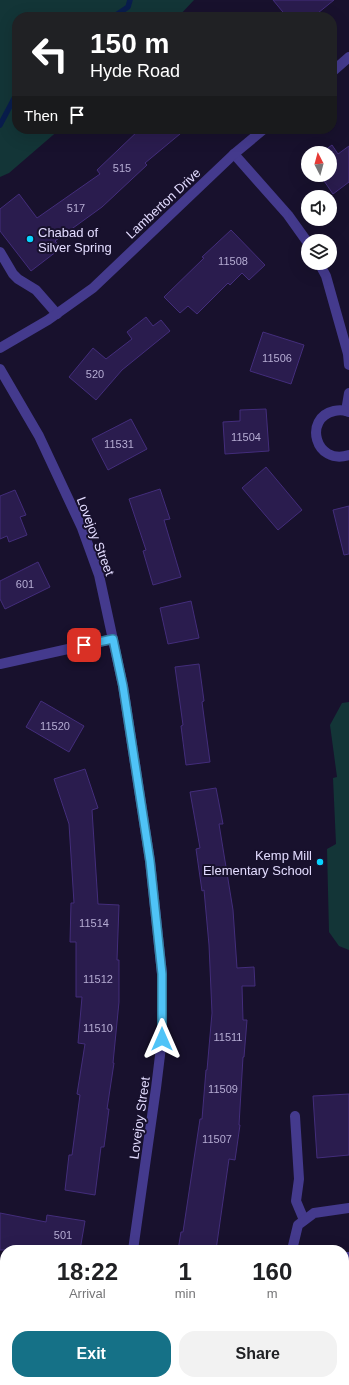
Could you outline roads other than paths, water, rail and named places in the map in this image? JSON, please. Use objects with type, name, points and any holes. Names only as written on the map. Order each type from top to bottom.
[{"type":"street","points":[[337,68],[349,57]]},
{"type":"street","name":"Lamberton Drive","points":[[0,348],[57,314],[93,288],[234,154],[258,134]]},
{"type":"street","points":[[234,154],[288,215],[302,234]]},
{"type":"street","points":[[0,252],[13,274],[18,279],[36,290],[57,314]]},
{"type":"street","points":[[323,270],[326,276],[348,354],[349,365]]},
{"type":"street","name":"Lovejoy Street","points":[[0,369],[39,436],[82,528],[99,575],[123,686],[150,861],[162,974],[162,1039],[134,1245]]},
{"type":"street","points":[[349,393],[347,411],[338,410],[324,415],[316,428],[316,435],[321,449],[328,454],[335,456],[343,457],[349,455]]},
{"type":"street","points":[[0,664],[113,639]]},
{"type":"street","points":[[295,1116],[299,1179],[296,1201],[304,1220]]},
{"type":"street","points":[[293,1245],[298,1225],[314,1213],[349,1208]]},
{"type":"waterway","points":[[120,12],[128,7],[130,0]]},
{"type":"waterway","points":[[0,125],[12,102]]},
{"type":"place","name":"Chabad of Silver Spring","points":[[30,239]]},
{"type":"place","name":"Kemp Mill Elementary School","points":[[320,862]]}]
